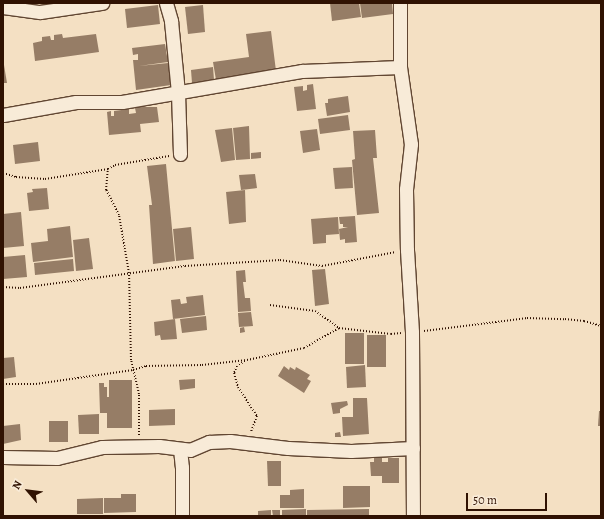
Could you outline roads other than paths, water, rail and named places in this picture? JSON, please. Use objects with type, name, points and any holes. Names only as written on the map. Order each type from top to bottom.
[{"type":"street","points":[[3,7],[40,12],[102,3]]},
{"type":"street","points":[[166,3],[171,22],[178,93],[180,154]]},
{"type":"street","points":[[400,3],[400,66],[411,144],[406,189],[407,250],[412,332],[413,516]]},
{"type":"street","points":[[3,115],[76,102],[122,102],[302,71],[400,66]]},
{"type":"street","points":[[3,457],[57,458],[102,447],[159,446],[190,450],[210,442],[230,441],[288,448],[351,452],[413,448]]},
{"type":"street","points":[[180,449],[182,467],[182,516]]}]
